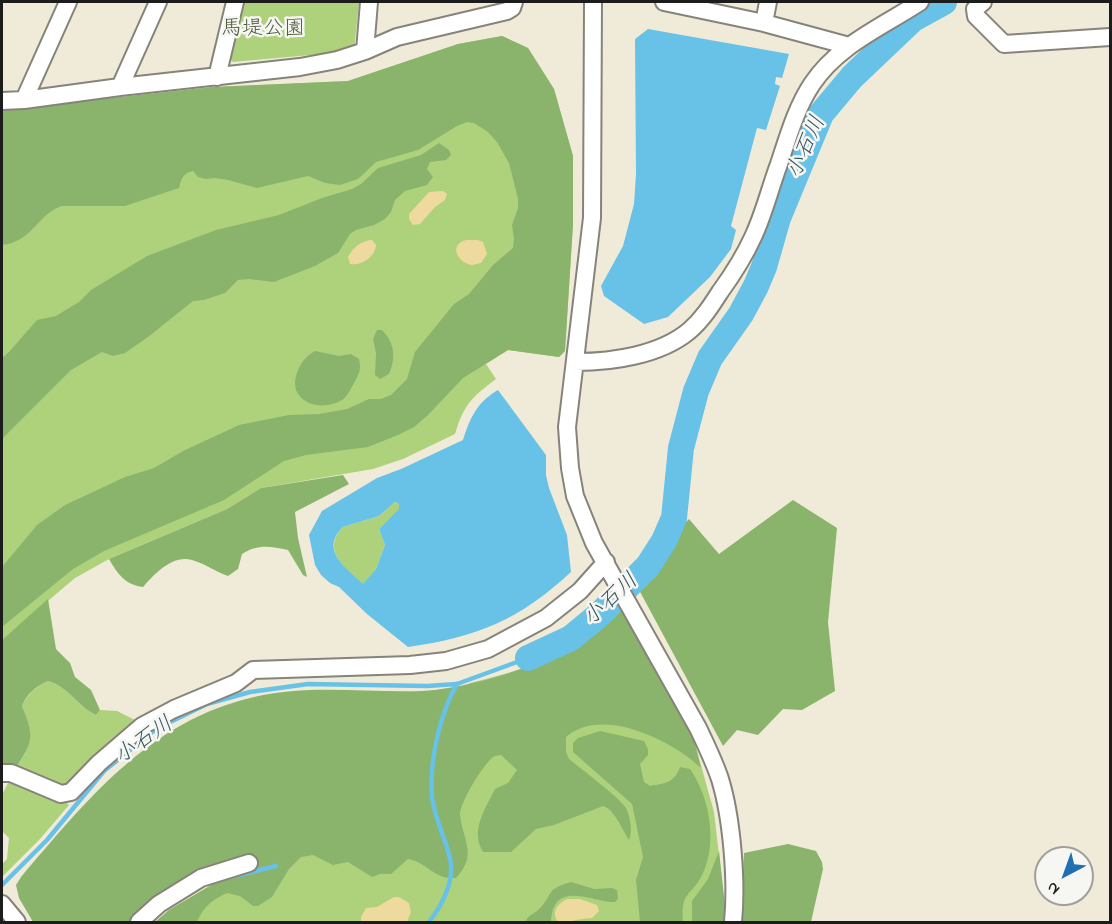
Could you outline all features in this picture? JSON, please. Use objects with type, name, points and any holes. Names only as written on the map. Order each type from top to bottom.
[{"type":"street","points":[[24,100],[68,2]]},
{"type":"street","points":[[120,87],[158,2]]},
{"type":"street","points":[[217,76],[235,2]]},
{"type":"street","points":[[365,51],[369,2]]},
{"type":"street","points":[[2,100],[24,100],[300,67],[337,60],[397,37],[507,11],[512,8],[514,2]]},
{"type":"street","points":[[592,2],[592,218],[567,427],[570,468],[575,496],[594,543],[631,606],[712,757],[728,818],[733,922]]},
{"type":"street","points":[[764,23],[768,2]]},
{"type":"street","points":[[576,362],[597,362],[649,351],[667,345],[688,332],[740,266],[754,236],[798,109],[812,83],[835,57],[849,46],[920,2]]},
{"type":"street","points":[[983,2],[975,9],[976,16],[1004,44],[1110,37]]},
{"type":"street","points":[[674,3],[764,23],[849,46]]},
{"type":"street","points":[[2,773],[11,773],[61,794],[71,792],[142,726],[174,709],[236,683],[253,670],[319,666],[410,665],[446,661],[488,649],[546,618],[580,591],[606,562]]},
{"type":"street","points":[[140,922],[159,904],[201,878],[249,863]]},
{"type":"street","points":[[2,904],[17,922]]},
{"type":"green space","name":"馬堤公園","points":[[239,2],[359,2],[354,51],[233,62],[227,57]]},
{"type":"green space","points":[[502,36],[528,48],[554,89],[573,156],[573,224],[565,351],[559,357],[508,350],[486,364],[496,379],[470,402],[455,434],[403,459],[373,469],[261,488],[227,509],[109,559],[75,578],[2,640],[2,107],[29,107],[213,87],[348,81],[458,44]]},
{"type":"green space","points":[[502,36],[528,48],[554,89],[573,156],[573,224],[565,351],[559,357],[508,350],[463,378],[414,427],[368,447],[306,455],[284,461],[224,500],[104,551],[73,569],[2,627],[2,567],[37,525],[65,505],[125,477],[154,468],[183,451],[239,425],[289,415],[319,414],[347,409],[369,399],[381,399],[391,395],[407,379],[415,352],[454,304],[469,294],[493,265],[513,248],[512,225],[518,208],[518,199],[509,163],[497,142],[488,132],[474,123],[467,122],[418,150],[376,162],[358,179],[340,185],[325,183],[308,176],[257,188],[228,180],[198,177],[193,171],[183,177],[179,188],[125,206],[62,206],[50,212],[20,239],[2,245],[2,107],[29,107],[213,87],[348,81],[458,44]]},
{"type":"green space","points":[[439,143],[449,150],[451,155],[446,160],[430,162],[427,169],[433,177],[427,185],[405,191],[395,200],[391,212],[385,219],[350,234],[338,253],[315,266],[274,282],[238,280],[225,293],[193,301],[125,353],[113,356],[102,352],[71,370],[2,439],[2,358],[37,320],[56,316],[79,302],[91,290],[147,256],[216,230],[279,215],[352,189],[378,168],[421,155]]},
{"type":"green space","points":[[377,330],[382,330],[390,340],[393,351],[393,362],[389,374],[380,379],[375,375],[376,353],[373,339]]},
{"type":"green space","points":[[315,351],[339,356],[351,354],[359,359],[358,376],[345,397],[333,404],[314,404],[306,401],[296,388],[295,379],[299,368]]},
{"type":"green space","points":[[343,475],[349,484],[295,512],[307,577],[303,575],[288,550],[269,547],[258,547],[242,554],[238,569],[228,576],[196,561],[185,559],[171,562],[158,571],[143,587],[126,581],[109,559],[227,509],[261,488]]},
{"type":"green space","points":[[793,500],[837,528],[828,622],[835,691],[802,710],[783,709],[758,735],[737,730],[723,746],[638,588],[674,535],[689,519],[719,554]]},
{"type":"green space","points":[[395,502],[399,504],[400,509],[379,529],[385,545],[376,569],[363,585],[338,559],[334,544],[337,536],[343,527],[379,516]]},
{"type":"green space","points":[[48,599],[56,649],[70,663],[75,677],[91,690],[100,710],[96,715],[68,692],[48,681],[29,694],[22,706],[30,732],[26,752],[15,769],[2,767],[2,640]]},
{"type":"green space","points":[[619,606],[694,740],[714,812],[725,906],[724,922],[155,922],[169,910],[213,884],[254,872],[470,683],[521,669],[550,656],[577,639]]},
{"type":"green space","points":[[619,606],[694,740],[701,768],[673,747],[636,730],[598,725],[581,728],[566,737],[566,752],[569,759],[608,790],[626,808],[631,833],[629,840],[614,815],[603,806],[554,825],[536,829],[511,852],[483,852],[479,844],[478,828],[483,812],[495,789],[508,783],[517,770],[501,755],[494,756],[483,768],[463,802],[460,815],[468,855],[463,870],[456,878],[436,874],[408,859],[391,874],[372,877],[348,862],[333,865],[313,855],[301,857],[289,869],[272,897],[258,906],[253,906],[240,896],[227,893],[209,904],[197,922],[155,922],[169,910],[213,884],[254,872],[250,857],[155,898],[130,922],[33,922],[19,898],[16,885],[21,877],[70,820],[123,767],[152,744],[183,724],[217,708],[275,693],[316,690],[422,691],[487,680],[549,657],[585,633]]},
{"type":"green space","points":[[48,681],[62,688],[96,715],[100,710],[117,711],[141,723],[61,791],[15,769],[30,739],[22,706],[32,691]]},
{"type":"green space","points":[[600,731],[644,741],[648,755],[640,764],[644,782],[650,786],[669,781],[680,767],[690,769],[697,780],[709,819],[710,847],[703,873],[683,904],[683,922],[640,922],[636,880],[643,857],[632,804],[573,752],[573,743],[578,738]]},
{"type":"green space","points":[[11,777],[60,797],[69,805],[40,839],[2,877],[2,864],[7,859],[9,838],[2,831],[2,795]]},
{"type":"green space","points":[[788,844],[816,851],[822,862],[823,869],[811,922],[740,922],[744,853]]},
{"type":"green space","points":[[719,851],[725,906],[724,922],[692,922],[692,901],[708,879]]},
{"type":"green space","points":[[571,882],[594,889],[612,888],[617,890],[618,899],[610,902],[580,896],[564,897],[557,902],[551,922],[525,922],[544,904],[556,887]]},
{"type":"sand","points":[[443,191],[447,194],[445,200],[435,207],[420,224],[413,225],[409,214],[429,192]]},
{"type":"sand","points":[[372,240],[376,245],[370,257],[359,264],[350,264],[348,257],[352,250],[361,243]]},
{"type":"sand","points":[[466,240],[483,242],[487,254],[481,263],[467,264],[459,258],[457,246]]},
{"type":"sand","points":[[394,897],[399,897],[409,903],[411,912],[407,922],[361,922],[366,908],[377,907]]},
{"type":"sand","points":[[567,899],[580,899],[597,905],[599,911],[592,918],[558,922],[555,915],[556,909]]},
{"type":"water","points":[[648,29],[789,54],[782,78],[776,77],[775,84],[780,86],[766,130],[757,128],[731,226],[736,230],[731,249],[710,277],[668,317],[644,324],[604,296],[601,286],[623,246],[634,204],[636,174],[635,39]]},
{"type":"water","points":[[498,390],[546,455],[546,475],[567,535],[571,572],[533,603],[496,624],[456,638],[408,647],[367,614],[339,587],[321,575],[315,565],[309,535],[322,511],[377,478],[463,440],[475,411]],"holes":[[[395,502],[399,504],[399,509],[379,529],[385,545],[376,569],[363,584],[343,565],[334,551],[336,535],[343,527],[379,516]]]},
{"type":"waterway","name":"小石川","points":[[528,658],[571,638],[600,614],[648,566],[664,541],[674,518],[681,448],[696,391],[710,358],[741,314],[756,286],[778,218],[821,114],[852,77],[913,19],[944,2]]},
{"type":"waterway","name":"小石川","points":[[2,885],[47,840],[104,771],[156,729],[207,704],[250,692],[308,684],[427,686],[457,684],[528,658]]},
{"type":"waterway","points":[[429,922],[443,900],[451,875],[450,858],[432,796],[432,768],[441,723],[457,684]]},
{"type":"waterway","points":[[235,876],[276,866]]}]
